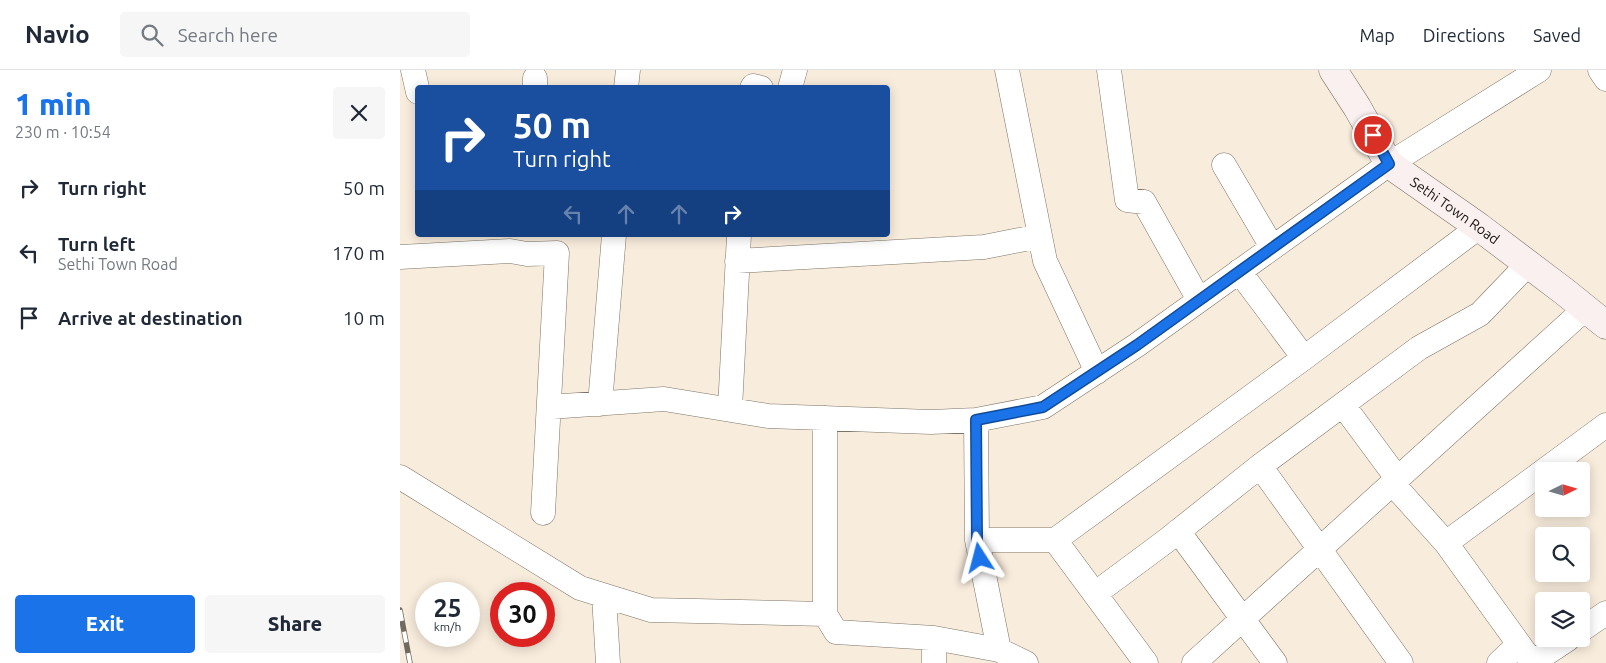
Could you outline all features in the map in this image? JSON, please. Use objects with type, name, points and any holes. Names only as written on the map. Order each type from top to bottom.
[{"type":"street","points":[[413,70],[416,85]]},
{"type":"street","points":[[626,85],[628,70]]},
{"type":"street","points":[[1007,70],[1045,261],[1097,372]]},
{"type":"street","points":[[1110,70],[1127,200],[1144,202],[1199,300]]},
{"type":"street","name":"Sethi Town Road","points":[[1333,70],[1357,107],[1389,164],[1479,228],[1596,316]]},
{"type":"street","points":[[549,407],[664,399],[768,416],[931,422],[976,420],[1043,407],[1097,372],[1389,164],[1539,70]]},
{"type":"street","points":[[1600,70],[1606,79]]},
{"type":"street","points":[[1224,165],[1272,247]]},
{"type":"street","points":[[977,540],[1055,540],[1479,228]]},
{"type":"street","points":[[737,261],[984,247],[1040,236]]},
{"type":"street","points":[[600,404],[614,237]]},
{"type":"street","points":[[730,410],[738,237]]},
{"type":"street","points":[[400,257],[510,251],[527,244],[557,253],[543,513]]},
{"type":"street","points":[[1096,593],[1260,466],[1419,348],[1480,314],[1528,264]]},
{"type":"street","points":[[1239,271],[1304,358]]},
{"type":"street","points":[[1194,663],[1320,550],[1394,480],[1596,316]]},
{"type":"street","points":[[1342,405],[1394,480],[1446,543],[1529,658],[1535,662],[1543,660],[1558,647]]},
{"type":"street","points":[[826,418],[825,614],[836,632],[934,638],[1015,659]]},
{"type":"street","points":[[976,420],[977,540],[1015,659]]},
{"type":"street","points":[[1446,543],[1606,425]]},
{"type":"street","points":[[1260,466],[1401,663]]},
{"type":"street","points":[[400,477],[580,588],[604,596],[651,610],[825,614]]},
{"type":"street","points":[[1178,531],[1276,663]]},
{"type":"street","points":[[1055,540],[1146,663]]},
{"type":"street","points":[[604,596],[608,663]]},
{"type":"street","points":[[1590,624],[1606,613]]},
{"type":"street","points":[[934,638],[934,663]]},
{"type":"street","points":[[1499,663],[1519,644]]},
{"type":"railway","points":[[400,610],[410,663]]},
{"type":"route","points":[[980,558],[977,540],[976,420],[1043,407],[1152,334],[1389,164],[1373,135]]}]
